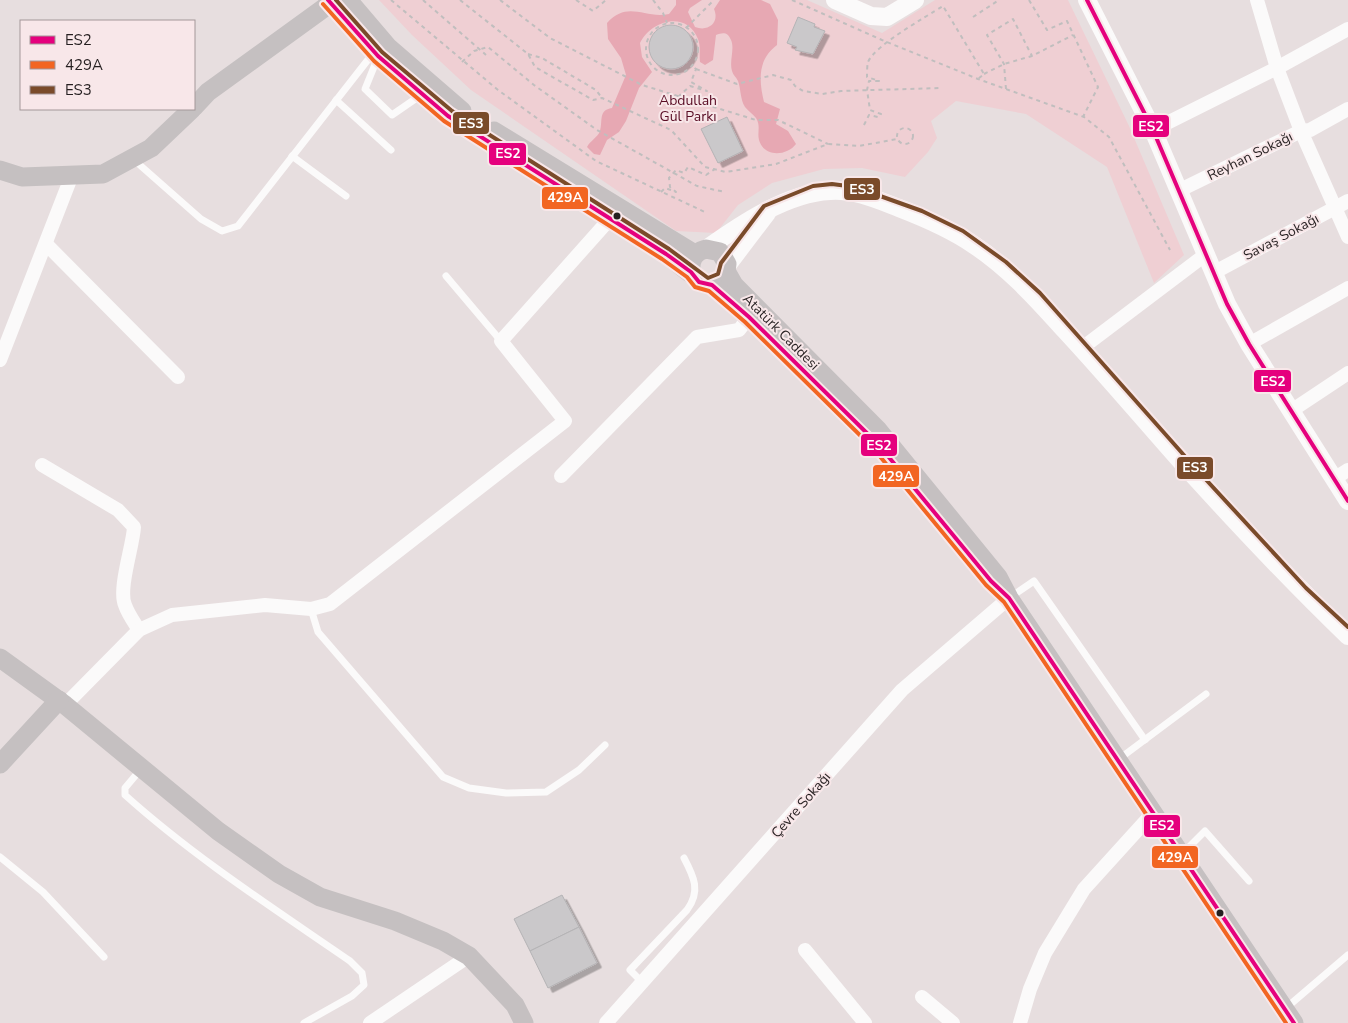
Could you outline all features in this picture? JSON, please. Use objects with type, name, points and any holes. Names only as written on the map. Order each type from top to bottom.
[{"type":"main road","points":[[335,1],[376,54],[421,95],[448,116],[614,214],[697,258],[720,252],[724,258],[726,269],[723,278],[712,285]]},
{"type":"main road","points":[[195,106],[208,92],[335,1]]},
{"type":"main road","points":[[335,1],[462,111],[614,214]]},
{"type":"main road","points":[[0,170],[22,177],[103,174],[151,148],[191,110]]},
{"type":"main road","points":[[697,258],[699,282],[712,285],[749,317],[878,444],[991,581],[1009,598]]},
{"type":"main road","name":"Atatürk Caddesi","points":[[726,269],[734,285],[878,430],[998,577],[1009,598],[1152,814],[1182,854],[1289,1016]]},
{"type":"main road","points":[[0,658],[62,702],[218,831],[279,874],[320,897],[395,921],[443,942],[469,956],[515,1005],[524,1023]]},
{"type":"main road","points":[[0,764],[62,702]]},
{"type":"street","points":[[835,0],[871,16],[887,17],[915,0]]},
{"type":"street","points":[[1087,0],[1153,130],[1227,304],[1249,344],[1291,411],[1341,474],[1348,501]]},
{"type":"street","points":[[1257,0],[1277,68],[1301,131],[1348,237]]},
{"type":"street","points":[[1153,130],[1277,68],[1348,29]]},
{"type":"street","name":"Reyhan Sokağı","points":[[1178,191],[1301,131],[1310,130],[1348,110]]},
{"type":"street","points":[[0,360],[72,175]]},
{"type":"street","points":[[697,258],[754,217],[793,199],[814,192],[832,190],[862,196],[920,216],[960,236],[1002,266],[1035,297],[1193,475],[1302,592],[1348,636]]},
{"type":"street","name":"Savaş Sokağı","points":[[1213,273],[1348,201]]},
{"type":"street","points":[[726,269],[768,211]]},
{"type":"street","points":[[62,702],[138,630],[172,615],[265,605],[311,609],[330,604],[565,421],[501,341],[614,214]]},
{"type":"street","points":[[46,244],[178,377]]},
{"type":"street","points":[[1082,348],[1205,255]]},
{"type":"street","points":[[1249,344],[1348,288]]},
{"type":"street","points":[[562,476],[697,338],[739,330],[749,317]]},
{"type":"street","points":[[1291,411],[1348,373]]},
{"type":"street","points":[[42,465],[118,510],[134,527],[132,549],[125,574],[124,604],[138,630]]},
{"type":"street","name":"Çevre Sokağı","points":[[606,1023],[902,690],[1009,598]]},
{"type":"street","points":[[1020,1023],[1030,989],[1045,953],[1084,889],[1152,814]]},
{"type":"street","points":[[805,950],[865,1023]]},
{"type":"street","points":[[370,1023],[469,956]]},
{"type":"street","points":[[922,997],[953,1023]]},
{"type":"lane","points":[[376,54],[365,89],[392,116],[421,95]]},
{"type":"lane","points":[[132,158],[201,219],[222,231],[238,226],[336,100],[376,54]]},
{"type":"lane","points":[[336,100],[391,150]]},
{"type":"lane","points":[[292,156],[346,196]]},
{"type":"lane","points":[[446,276],[501,341]]},
{"type":"lane","points":[[1009,598],[1034,581],[1145,740]]},
{"type":"lane","points":[[311,609],[318,632],[442,777],[469,788],[506,793],[546,792],[579,770],[605,745]]},
{"type":"lane","points":[[1117,761],[1206,694]]},
{"type":"lane","points":[[141,769],[125,788],[125,795],[157,824],[232,880],[350,961],[362,973],[364,985],[352,996],[304,1023]]},
{"type":"lane","points":[[1182,854],[1205,831],[1248,881]]},
{"type":"lane","points":[[0,857],[43,892],[104,957]]},
{"type":"lane","points":[[642,982],[630,970],[687,910],[693,900],[695,880],[684,858]]},
{"type":"lane","points":[[1289,1016],[1348,955]]},
{"type":"path","points":[[391,0],[462,62],[596,161],[707,214]]},
{"type":"path","points":[[423,0],[486,55]]},
{"type":"path","points":[[460,0],[528,54],[542,58],[596,90],[602,98],[671,130],[705,167],[726,172],[776,164],[828,144]]},
{"type":"path","points":[[500,0],[550,38],[623,77],[642,85],[756,120],[778,120],[828,144],[859,146],[897,138]]},
{"type":"path","points":[[576,0],[593,11],[606,0]]},
{"type":"path","points":[[653,0],[664,13],[667,24]]},
{"type":"path","points":[[686,28],[714,0]]},
{"type":"path","points":[[792,0],[887,42],[978,79],[1083,117],[1109,137],[1170,250]]},
{"type":"path","points":[[973,17],[999,0]]},
{"type":"path","points":[[1029,0],[1047,30],[1067,21],[1074,35],[1098,88],[1083,117]]},
{"type":"path","points":[[864,125],[869,115],[878,117],[881,114],[870,110],[867,90],[869,82],[879,81],[868,77],[868,63],[872,55],[887,42],[943,6],[984,74]]},
{"type":"path","points":[[1006,89],[1004,64],[987,35],[1013,20],[1032,56]]},
{"type":"path","points":[[674,23],[686,28],[696,38],[698,47],[698,55],[692,66],[682,74],[666,75],[658,72],[648,59],[646,42],[650,34],[657,28],[667,24],[674,23]]},
{"type":"path","points":[[978,79],[1004,64],[1032,56],[1074,35]]},
{"type":"path","points":[[462,62],[474,51],[488,47],[534,85],[597,130],[696,186],[726,192]]},
{"type":"path","points":[[528,54],[535,67],[565,85],[592,100],[602,98]]},
{"type":"path","points":[[692,66],[737,84],[761,80],[773,75],[791,80],[795,86],[803,91],[822,94],[867,90],[940,88]]},
{"type":"path","points":[[678,96],[690,86],[707,91],[691,82],[696,69]]},
{"type":"path","points":[[902,129],[907,129],[912,134],[911,142],[906,144],[901,144],[897,138],[898,132],[902,129]]},
{"type":"path","points":[[661,193],[665,188],[673,193],[676,192],[669,184],[669,178],[672,172],[676,170],[684,173],[688,167],[706,174],[715,169]]},
{"type":"green space","name":"Abdullah Gül Parkı","points":[[379,0],[807,0],[882,33],[935,0],[1068,0],[1129,126],[1184,255],[1154,283],[1107,167],[1026,114],[956,101],[931,121],[937,138],[928,152],[905,177],[862,168],[824,169],[772,183],[738,205],[716,233],[676,231],[471,90],[412,35]]},
{"type":"shaded area","points":[[676,0],[702,0],[690,8],[688,12],[695,27],[700,28],[712,25],[715,18],[714,9],[720,0],[761,0],[770,4],[778,20],[777,45],[770,51],[763,64],[761,86],[764,102],[780,109],[776,124],[788,131],[796,144],[792,148],[782,153],[776,153],[766,150],[762,146],[759,140],[757,121],[743,104],[738,81],[732,71],[732,44],[728,35],[723,33],[716,35],[713,60],[705,65],[700,62],[699,42],[693,30],[686,24],[678,21],[660,24],[645,35],[640,43],[642,57],[652,72],[639,88],[626,121],[619,132],[607,140],[600,155],[594,154],[587,147],[599,133],[602,116],[605,111],[612,108],[626,75],[621,58],[608,39],[607,23],[615,16],[629,11],[660,15],[669,14],[676,5]]},
{"type":"building","points":[[798,17],[815,24],[814,27],[825,31],[813,54],[795,50],[797,47],[787,43]]},
{"type":"building","points":[[671,25],[683,29],[689,35],[693,47],[689,59],[683,65],[671,69],[659,65],[653,59],[649,47],[653,35],[659,29]]},
{"type":"building","points":[[727,117],[743,151],[718,163],[701,129]]},
{"type":"building","points":[[562,895],[579,927],[530,951],[514,919]]},
{"type":"building","points":[[579,927],[597,963],[548,988],[530,951]]},
{"type":"transit line","name":"ES2","points":[[328,0],[378,56],[448,116],[666,254],[691,272],[699,282],[712,285],[749,317],[878,444],[991,581],[1009,598],[1294,1023]]},
{"type":"transit line","name":"ES3","points":[[336,0],[382,52],[452,111],[669,249],[708,278],[718,274],[721,263],[764,206],[813,186],[832,184],[855,187],[922,211],[963,231],[1006,262],[1040,293],[1198,471],[1306,588],[1348,627]]},
{"type":"transit line","name":"ES2","points":[[1087,0],[1153,130],[1227,304],[1249,344],[1348,501]]},
{"type":"transit line","name":"429A","points":[[323,4],[374,61],[444,121],[662,259],[687,277],[695,287],[709,291],[745,322],[873,448],[986,585],[1004,602],[1286,1023]]}]
